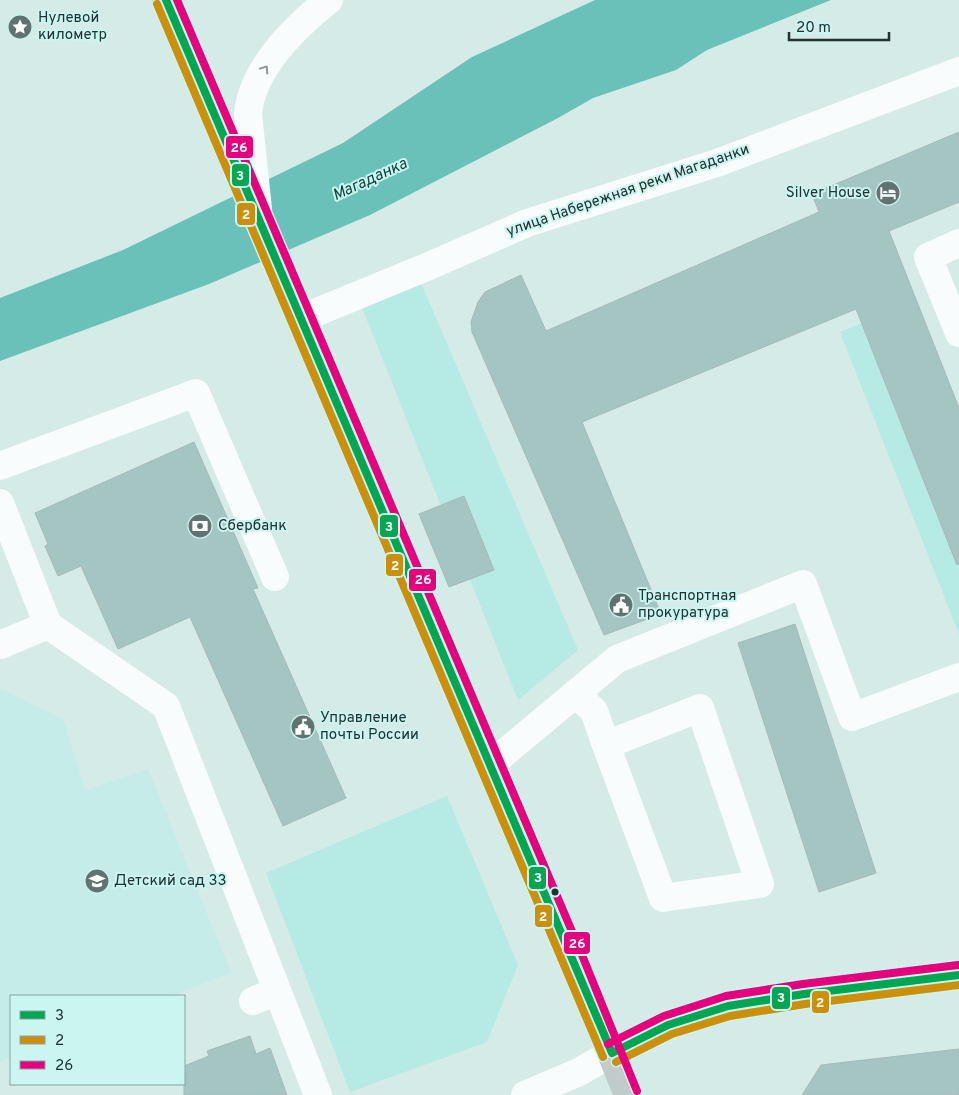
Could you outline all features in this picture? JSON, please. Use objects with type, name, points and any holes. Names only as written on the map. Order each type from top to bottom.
[{"type":"main road","points":[[166,0],[612,1053],[628,1095]]},
{"type":"street","points":[[260,222],[248,114],[249,102],[262,73],[304,20],[329,0]]},
{"type":"street","name":"улица Набережная реки Магаданки","points":[[296,309],[428,266],[527,223],[717,162],[959,71]]},
{"type":"street","points":[[959,243],[928,257],[959,333]]},
{"type":"street","points":[[0,466],[196,393],[275,577]]},
{"type":"street","points":[[0,503],[48,626],[166,706],[265,996],[318,1095]]},
{"type":"street","points":[[490,765],[617,659],[803,584],[852,717],[959,676]]},
{"type":"street","points":[[0,644],[48,626]]},
{"type":"street","points":[[576,694],[594,711],[606,745],[663,898],[760,884],[700,708],[606,745]]},
{"type":"street","points":[[525,1095],[579,1072],[668,1025],[728,1006],[804,994],[959,975]]},
{"type":"shaded area","points":[[416,271],[578,650],[518,700],[357,295]]},
{"type":"shaded area","points":[[862,323],[959,569],[959,634],[840,332]]},
{"type":"shaded area","name":"Детский сад 33","points":[[0,689],[63,719],[85,790],[148,769],[231,973],[174,995],[10,995],[10,1058],[0,1062]]},
{"type":"shaded area","points":[[447,796],[518,965],[487,1042],[350,1092],[266,873]]},
{"type":"water","name":"Магаданка","points":[[595,0],[831,0],[707,50],[676,70],[593,98],[370,215],[209,284],[0,361],[0,298],[123,250],[343,143],[472,57]]},
{"type":"building","points":[[959,132],[959,202],[889,231],[959,408],[959,564],[957,565],[856,309],[582,422],[661,614],[604,635],[472,332],[471,322],[478,302],[485,292],[521,275],[546,331],[819,212],[812,194]]},
{"type":"building","points":[[194,442],[258,588],[253,589],[346,798],[283,826],[190,617],[118,649],[81,566],[58,576],[45,546],[48,544],[35,513]]},
{"type":"building","points":[[464,496],[494,570],[449,587],[419,514]]},
{"type":"building","points":[[795,624],[876,873],[819,892],[738,643]]},
{"type":"building","points":[[250,1036],[256,1054],[270,1048],[287,1095],[184,1095],[185,1066],[209,1056],[207,1051]]},
{"type":"building","points":[[959,1049],[959,1095],[802,1095],[821,1065]]},
{"type":"transit line","name":"3","points":[[166,0],[612,1053]]},
{"type":"transit line","name":"26","points":[[177,0],[582,955],[637,1091]]},
{"type":"transit line","name":"2","points":[[157,4],[603,1057]]},
{"type":"transit line","name":"26","points":[[608,1044],[664,1016],[726,996],[803,984],[958,965]]},
{"type":"transit line","name":"3","points":[[612,1053],[668,1025],[728,1006],[804,994],[959,975]]},
{"type":"transit line","name":"2","points":[[616,1062],[672,1034],[730,1016],[805,1004],[959,985]]},
{"type":"place","name":"Нулевой километр","points":[[20,27]]},
{"type":"place","name":"Silver House","points":[[888,193]]},
{"type":"place","name":"Сбербанк","points":[[200,526]]},
{"type":"place","name":"Транспортная прокуратура","points":[[621,605]]},
{"type":"place","name":"Управление почты России","points":[[303,727]]},
{"type":"place","name":"Детский сад 33","points":[[97,881]]}]
